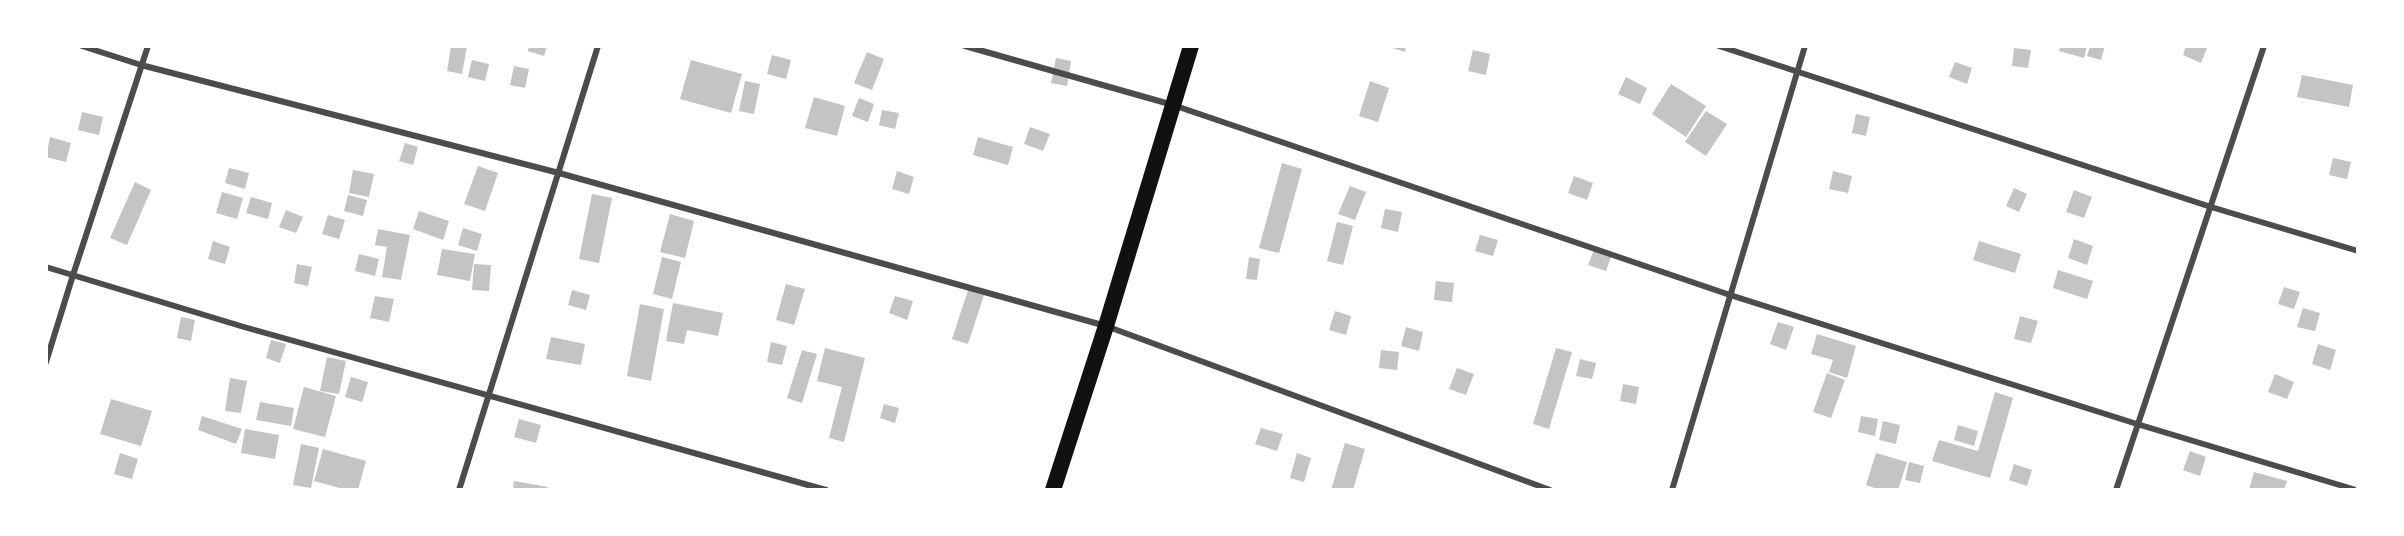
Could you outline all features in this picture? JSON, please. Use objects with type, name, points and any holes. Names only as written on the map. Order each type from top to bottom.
[{"type":"highway","points":[[1053,489],[1106,326],[1191,46]]},
{"type":"street","points":[[82,46],[141,65],[559,173],[1106,326],[1550,489]]},
{"type":"street","points":[[46,362],[148,46]]},
{"type":"street","points":[[459,489],[598,46]]},
{"type":"street","points":[[965,46],[1173,105],[1730,296],[2137,424],[2356,489]]},
{"type":"street","points":[[1719,46],[2211,207],[2358,251]]},
{"type":"street","points":[[1672,489],[1805,46]]},
{"type":"street","points":[[2115,489],[2264,46]]},
{"type":"street","points":[[46,267],[489,397],[826,489]]},
{"type":"building","points":[[451,46],[467,46],[462,74],[447,71]]},
{"type":"building","points":[[529,46],[547,46],[544,56],[528,51]]},
{"type":"building","points":[[1387,46],[1406,46],[1405,52]]},
{"type":"building","points":[[2060,46],[2087,46],[2084,58],[2059,51]]},
{"type":"building","points":[[2090,46],[2105,46],[2101,60],[2087,56]]},
{"type":"building","points":[[2186,46],[2208,46],[2201,63],[2183,55]]},
{"type":"building","points":[[2014,48],[2031,50],[2028,68],[2012,66]]},
{"type":"building","points":[[1473,50],[1490,54],[1486,75],[1468,71]]},
{"type":"building","points":[[867,52],[884,59],[872,90],[854,83]]},
{"type":"building","points":[[772,55],[791,60],[786,79],[767,74]]},
{"type":"building","points":[[1056,58],[1071,61],[1067,86],[1051,83]]},
{"type":"building","points":[[472,60],[489,64],[485,81],[468,77]]},
{"type":"building","points":[[691,60],[742,74],[731,113],[680,99]]},
{"type":"building","points":[[1955,62],[1972,68],[1967,84],[1949,77]]},
{"type":"building","points":[[514,66],[529,69],[525,88],[510,85]]},
{"type":"building","points":[[2302,75],[2353,85],[2349,107],[2297,97]]},
{"type":"building","points":[[1626,77],[1647,88],[1640,104],[1618,94]]},
{"type":"building","points":[[745,81],[760,84],[754,114],[739,111]]},
{"type":"building","points":[[1370,81],[1389,88],[1378,122],[1359,116]]},
{"type":"building","points":[[1671,84],[1706,106],[1686,137],[1652,114]]},
{"type":"building","points":[[814,97],[845,106],[837,136],[805,128]]},
{"type":"building","points":[[859,98],[874,104],[868,122],[852,116]]},
{"type":"building","points":[[882,110],[899,113],[895,129],[879,125]]},
{"type":"building","points":[[1706,111],[1727,124],[1706,156],[1685,142]]},
{"type":"building","points":[[82,112],[103,117],[99,135],[78,130]]},
{"type":"building","points":[[1856,114],[1870,117],[1866,136],[1852,133]]},
{"type":"building","points":[[1030,127],[1050,134],[1043,151],[1024,144]]},
{"type":"building","points":[[50,137],[71,143],[66,162],[46,157]]},
{"type":"building","points":[[978,137],[1013,147],[1008,165],[973,155]]},
{"type":"building","points":[[405,143],[418,147],[413,165],[399,161]]},
{"type":"building","points":[[2333,158],[2351,162],[2347,179],[2329,175]]},
{"type":"building","points":[[1282,163],[1302,169],[1279,253],[1259,248]]},
{"type":"building","points":[[478,166],[498,173],[485,211],[464,204]]},
{"type":"building","points":[[229,168],[249,173],[245,189],[225,183]]},
{"type":"building","points":[[353,170],[374,174],[369,197],[349,193]]},
{"type":"building","points":[[897,171],[914,177],[909,194],[892,189]]},
{"type":"building","points":[[1833,171],[1852,176],[1848,193],[1829,189]]},
{"type":"building","points":[[1574,176],[1593,183],[1587,200],[1568,193]]},
{"type":"building","points":[[135,182],[151,190],[127,245],[110,238]]},
{"type":"building","points":[[1350,186],[1366,192],[1355,220],[1338,214]]},
{"type":"building","points":[[2014,188],[2027,194],[2019,212],[2006,206]]},
{"type":"building","points":[[2074,190],[2092,197],[2084,218],[2066,212]]},
{"type":"building","points":[[222,192],[243,198],[237,219],[216,213]]},
{"type":"building","points":[[592,194],[612,198],[599,263],[579,259]]},
{"type":"building","points":[[348,195],[367,200],[363,216],[344,211]]},
{"type":"building","points":[[251,197],[272,203],[268,219],[246,213]]},
{"type":"building","points":[[1385,209],[1402,212],[1398,232],[1381,228]]},
{"type":"building","points":[[286,210],[303,217],[296,233],[279,227]]},
{"type":"building","points":[[419,211],[449,221],[443,240],[413,229]]},
{"type":"building","points":[[670,214],[694,221],[685,258],[660,252]]},
{"type":"building","points":[[328,215],[345,220],[339,239],[322,234]]},
{"type":"building","points":[[1337,222],[1353,226],[1343,265],[1327,261]]},
{"type":"building","points":[[463,228],[482,234],[477,251],[458,245]]},
{"type":"building","points":[[378,229],[410,235],[401,280],[382,277],[387,247],[375,245]]},
{"type":"building","points":[[1480,235],[1498,240],[1493,256],[1475,251]]},
{"type":"building","points":[[2074,239],[2093,246],[2087,265],[2068,258]]},
{"type":"building","points":[[213,241],[230,247],[225,264],[208,259]]},
{"type":"building","points":[[1979,241],[2021,254],[2015,273],[1973,260]]},
{"type":"building","points":[[442,249],[475,254],[470,281],[437,275]]},
{"type":"building","points":[[1594,250],[1611,257],[1606,271],[1588,265]]},
{"type":"building","points":[[359,254],[379,259],[375,276],[355,271]]},
{"type":"building","points":[[662,257],[681,262],[672,299],[653,294]]},
{"type":"building","points":[[1249,257],[1260,259],[1257,280],[1246,279]]},
{"type":"building","points":[[297,264],[312,267],[308,286],[294,283]]},
{"type":"building","points":[[474,264],[491,265],[489,291],[472,290]]},
{"type":"building","points":[[2058,270],[2093,281],[2087,299],[2053,288]]},
{"type":"building","points":[[1436,281],[1454,283],[1452,302],[1434,300]]},
{"type":"building","points":[[786,284],[805,289],[794,325],[776,320]]},
{"type":"building","points":[[2284,287],[2300,292],[2294,309],[2278,304]]},
{"type":"building","points":[[572,290],[590,295],[586,310],[568,305]]},
{"type":"building","points":[[968,290],[984,295],[968,344],[952,339]]},
{"type":"building","points":[[375,296],[394,299],[389,322],[370,318]]},
{"type":"building","points":[[895,296],[913,301],[907,320],[889,313]]},
{"type":"building","points":[[673,303],[723,313],[718,336],[687,330],[684,344],[666,341]]},
{"type":"building","points":[[640,304],[664,309],[651,381],[627,376]]},
{"type":"building","points":[[2303,308],[2320,313],[2315,331],[2297,327]]},
{"type":"building","points":[[1335,311],[1351,316],[1346,335],[1329,330]]},
{"type":"building","points":[[2020,316],[2038,321],[2031,343],[2014,339]]},
{"type":"building","points":[[181,317],[195,320],[191,341],[177,338]]},
{"type":"building","points":[[1778,322],[1794,327],[1786,350],[1770,344]]},
{"type":"building","points":[[1406,327],[1423,332],[1419,351],[1401,346]]},
{"type":"building","points":[[1817,334],[1856,346],[1847,378],[1829,372],[1833,360],[1811,354]]},
{"type":"building","points":[[551,337],[585,344],[581,365],[546,359]]},
{"type":"building","points":[[271,340],[286,344],[280,363],[266,358]]},
{"type":"building","points":[[771,342],[787,346],[782,365],[767,362]]},
{"type":"building","points":[[2318,344],[2336,350],[2330,370],[2312,364]]},
{"type":"building","points":[[825,348],[865,358],[844,442],[829,438],[842,387],[817,381]]},
{"type":"building","points":[[1556,348],[1572,352],[1549,429],[1533,424]]},
{"type":"building","points":[[802,350],[817,354],[802,403],[787,398]]},
{"type":"building","points":[[1381,350],[1399,352],[1397,370],[1379,368]]},
{"type":"building","points":[[327,357],[346,361],[339,394],[320,391]]},
{"type":"building","points":[[1580,359],[1596,363],[1592,379],[1576,376]]},
{"type":"building","points":[[1457,368],[1474,374],[1466,395],[1449,389]]},
{"type":"building","points":[[1827,373],[1845,380],[1831,418],[1813,412]]},
{"type":"building","points":[[2275,374],[2294,382],[2287,399],[2268,392]]},
{"type":"building","points":[[351,377],[368,382],[362,402],[345,397]]},
{"type":"building","points":[[230,378],[247,381],[241,413],[225,411]]},
{"type":"building","points":[[1623,384],[1639,387],[1636,404],[1620,401]]},
{"type":"building","points":[[304,387],[336,396],[325,437],[293,429]]},
{"type":"building","points":[[1995,392],[2013,398],[1990,478],[1932,461],[1939,440],[1978,451]]},
{"type":"building","points":[[111,399],[152,411],[141,446],[100,434]]},
{"type":"building","points":[[260,402],[294,408],[291,426],[256,420]]},
{"type":"building","points":[[884,404],[899,408],[895,423],[880,418]]},
{"type":"building","points":[[202,416],[242,429],[236,444],[198,430]]},
{"type":"building","points":[[1861,416],[1878,419],[1875,436],[1858,432]]},
{"type":"building","points":[[519,419],[541,425],[536,443],[514,437]]},
{"type":"building","points":[[1883,421],[1900,425],[1896,444],[1879,440]]},
{"type":"building","points":[[1958,425],[1978,431],[1974,446],[1954,440]]},
{"type":"building","points":[[1261,428],[1283,434],[1277,451],[1255,444]]},
{"type":"building","points":[[245,429],[279,435],[275,459],[241,453]]},
{"type":"building","points":[[1345,443],[1365,449],[1353,490],[1331,490]]},
{"type":"building","points":[[301,444],[319,448],[311,488],[293,485]]},
{"type":"building","points":[[323,449],[366,461],[358,490],[347,490],[314,481]]},
{"type":"building","points":[[2190,451],[2206,457],[2200,476],[2183,470]]},
{"type":"building","points":[[120,453],[138,459],[132,479],[114,474]]},
{"type":"building","points":[[1297,453],[1311,458],[1304,482],[1290,478]]},
{"type":"building","points":[[1876,453],[1907,462],[1898,490],[1880,490],[1866,485]]},
{"type":"building","points":[[1909,462],[1924,466],[1920,483],[1905,480]]},
{"type":"building","points":[[2014,464],[2032,470],[2027,486],[2009,480]]},
{"type":"building","points":[[2254,472],[2287,481],[2284,490],[2249,490]]},
{"type":"building","points":[[514,481],[548,487],[547,490],[513,490]]}]
